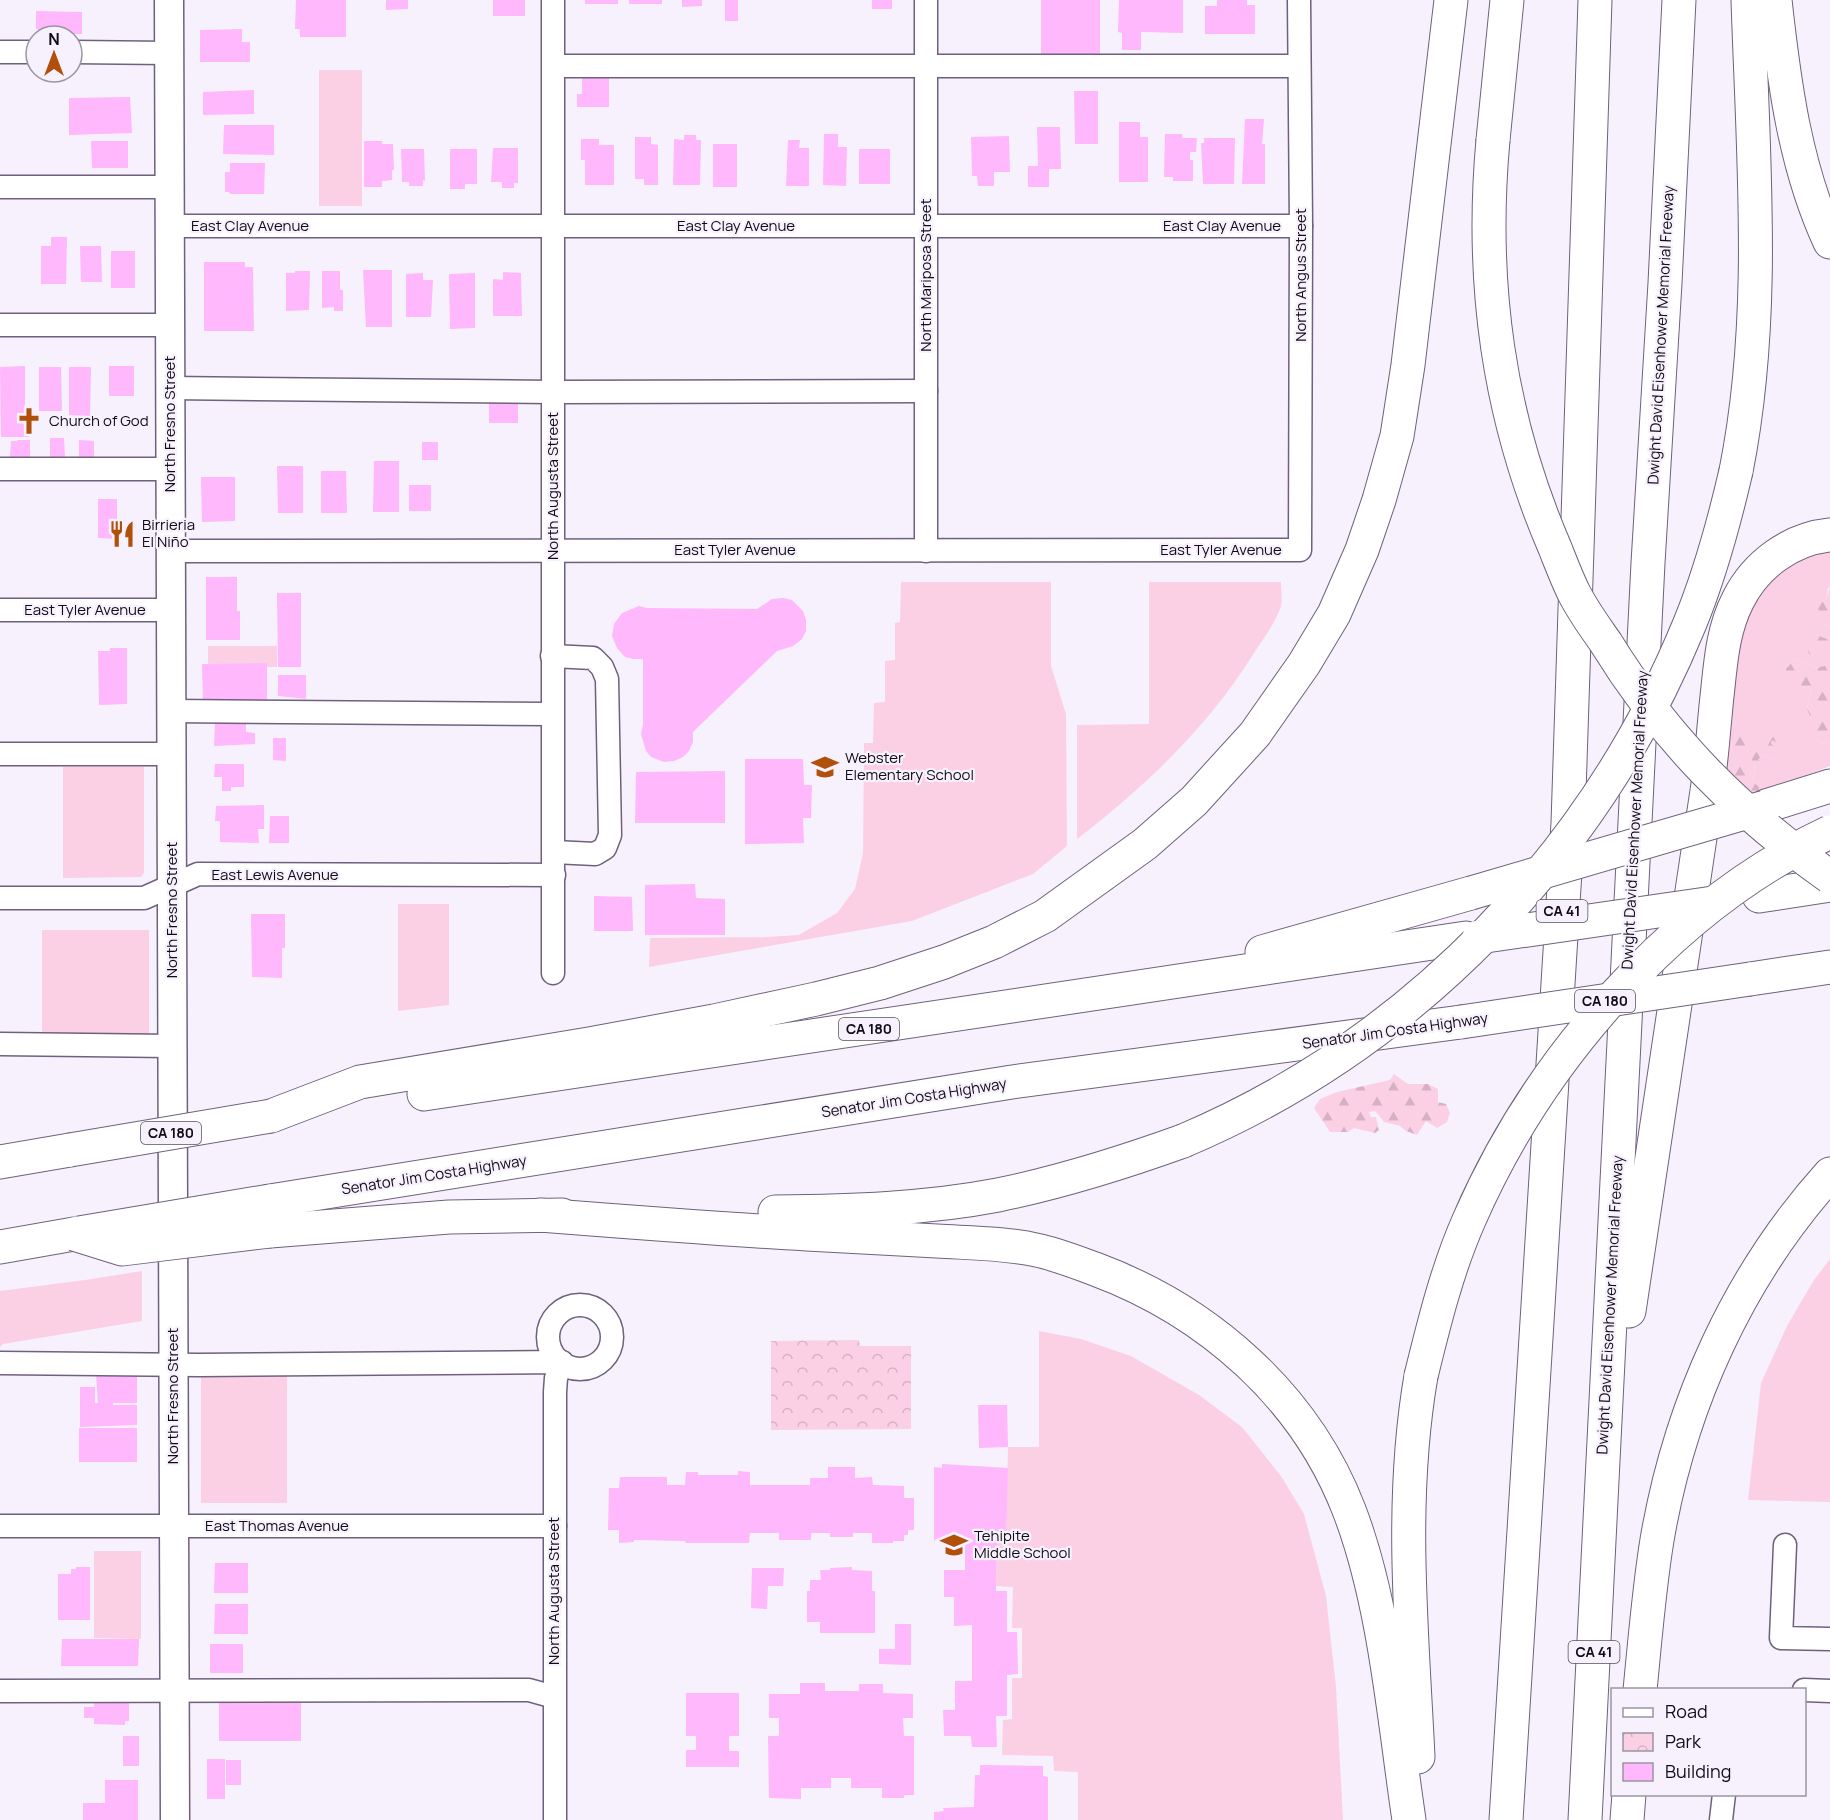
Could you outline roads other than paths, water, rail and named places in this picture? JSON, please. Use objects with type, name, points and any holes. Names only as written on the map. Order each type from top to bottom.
[{"type":"highway","points":[[271,1116],[360,1082],[714,1021],[880,983],[944,962],[994,942],[1045,916],[1145,844],[1194,801],[1255,734],[1304,664],[1334,615],[1362,550],[1379,500],[1397,436],[1408,365],[1451,0]]},
{"type":"highway","points":[[1507,0],[1489,179],[1488,248],[1494,325],[1505,395],[1522,463],[1575,594],[1617,662],[1647,704],[1678,744],[1715,782],[1760,824],[1830,877]]},
{"type":"highway","name":"CA 41","points":[[1506,1820],[1568,823],[1595,0]]},
{"type":"highway","name":"Dwight David Eisenhower Memorial Freeway","points":[[1585,1820],[1647,563],[1665,283],[1679,0]]},
{"type":"highway","points":[[0,1247],[74,1234],[122,1249],[270,1216],[449,1217],[820,1212],[932,1205],[997,1195],[1077,1176],[1183,1141],[1266,1101],[1379,1028],[1463,957],[1493,928],[1547,868],[1618,768],[1660,691],[1703,587],[1728,506],[1736,471],[1750,380],[1756,301],[1748,0]]},
{"type":"highway","points":[[1775,0],[1791,116],[1813,200],[1830,242]]},
{"type":"highway","points":[[1602,1484],[1707,786],[1723,646],[1738,598],[1761,568],[1777,554],[1797,543],[1830,535]]},
{"type":"highway","points":[[1127,989],[1471,893],[1830,786]]},
{"type":"highway","points":[[1422,1820],[1408,1542],[1410,1458],[1421,1376],[1435,1318],[1468,1220],[1525,1112],[1566,1055],[1620,990],[1702,911],[1766,867],[1830,832]]},
{"type":"highway","name":"CA 180","points":[[0,1162],[271,1116],[1830,885]]},
{"type":"highway","name":"Senator Jim Costa Highway","points":[[270,1216],[1012,1082],[1461,1022],[1830,967]]},
{"type":"highway","points":[[1640,1688],[1657,1540],[1672,1471],[1710,1360],[1746,1289],[1768,1253],[1830,1174]]},
{"type":"highway","points":[[540,1215],[715,1229],[973,1243],[1036,1250],[1066,1258],[1126,1281],[1198,1321],[1225,1341],[1285,1402],[1333,1472],[1361,1544],[1378,1620],[1409,1820]]},
{"type":"highway","points":[[1626,1820],[1629,1796]]},
{"type":"main road","name":"North Fresno Street","points":[[169,0],[175,1820]]},
{"type":"street","name":"North Augusta Street","points":[[553,973],[554,0]]},
{"type":"street","name":"North Mariposa Street","points":[[926,0],[926,551]]},
{"type":"street","name":"North Angus Street","points":[[1299,0],[1300,550]]},
{"type":"street","points":[[0,52],[24,52]]},
{"type":"street","points":[[84,52],[169,53]]},
{"type":"street","points":[[554,66],[1299,66]]},
{"type":"street","points":[[0,187],[169,187]]},
{"type":"street","name":"East Clay Avenue","points":[[170,226],[1301,226]]},
{"type":"street","points":[[0,325],[170,325]]},
{"type":"street","points":[[170,388],[552,392],[926,391]]},
{"type":"street","points":[[0,469],[170,469]]},
{"type":"street","name":"East Tyler Avenue","points":[[171,551],[1300,550]]},
{"type":"street","name":"East Tyler Avenue","points":[[0,610],[171,610]]},
{"type":"street","points":[[552,656],[593,658],[602,667],[607,680],[610,835],[605,848],[595,854],[554,852]]},
{"type":"street","points":[[171,711],[552,714]]},
{"type":"street","points":[[0,754],[171,754]]},
{"type":"street","name":"East Lewis Avenue","points":[[0,898],[144,898],[198,874],[554,875]]},
{"type":"street","points":[[0,1044],[172,1046]]},
{"type":"street","name":"North Augusta Street","points":[[173,1365],[562,1362],[556,1378],[555,1392],[555,1820]]},
{"type":"street","points":[[0,1363],[173,1365]]},
{"type":"street","name":"East Thomas Avenue","points":[[0,1526],[555,1526]]},
{"type":"street","points":[[1785,1545],[1781,1638],[1830,1639]]},
{"type":"street","points":[[0,1691],[529,1690],[554,1697]]},
{"type":"street","points":[[1806,1690],[1830,1690]]},
{"type":"street","points":[[1722,1820],[1724,1796]]},
{"type":"place","name":"Church of God","points":[[29,421]]},
{"type":"place","name":"Birrieria El Niño","points":[[122,534]]},
{"type":"place","name":"Webster Elementary School","points":[[825,767]]},
{"type":"place","name":"Tehipite Middle School","points":[[954,1545]]}]
